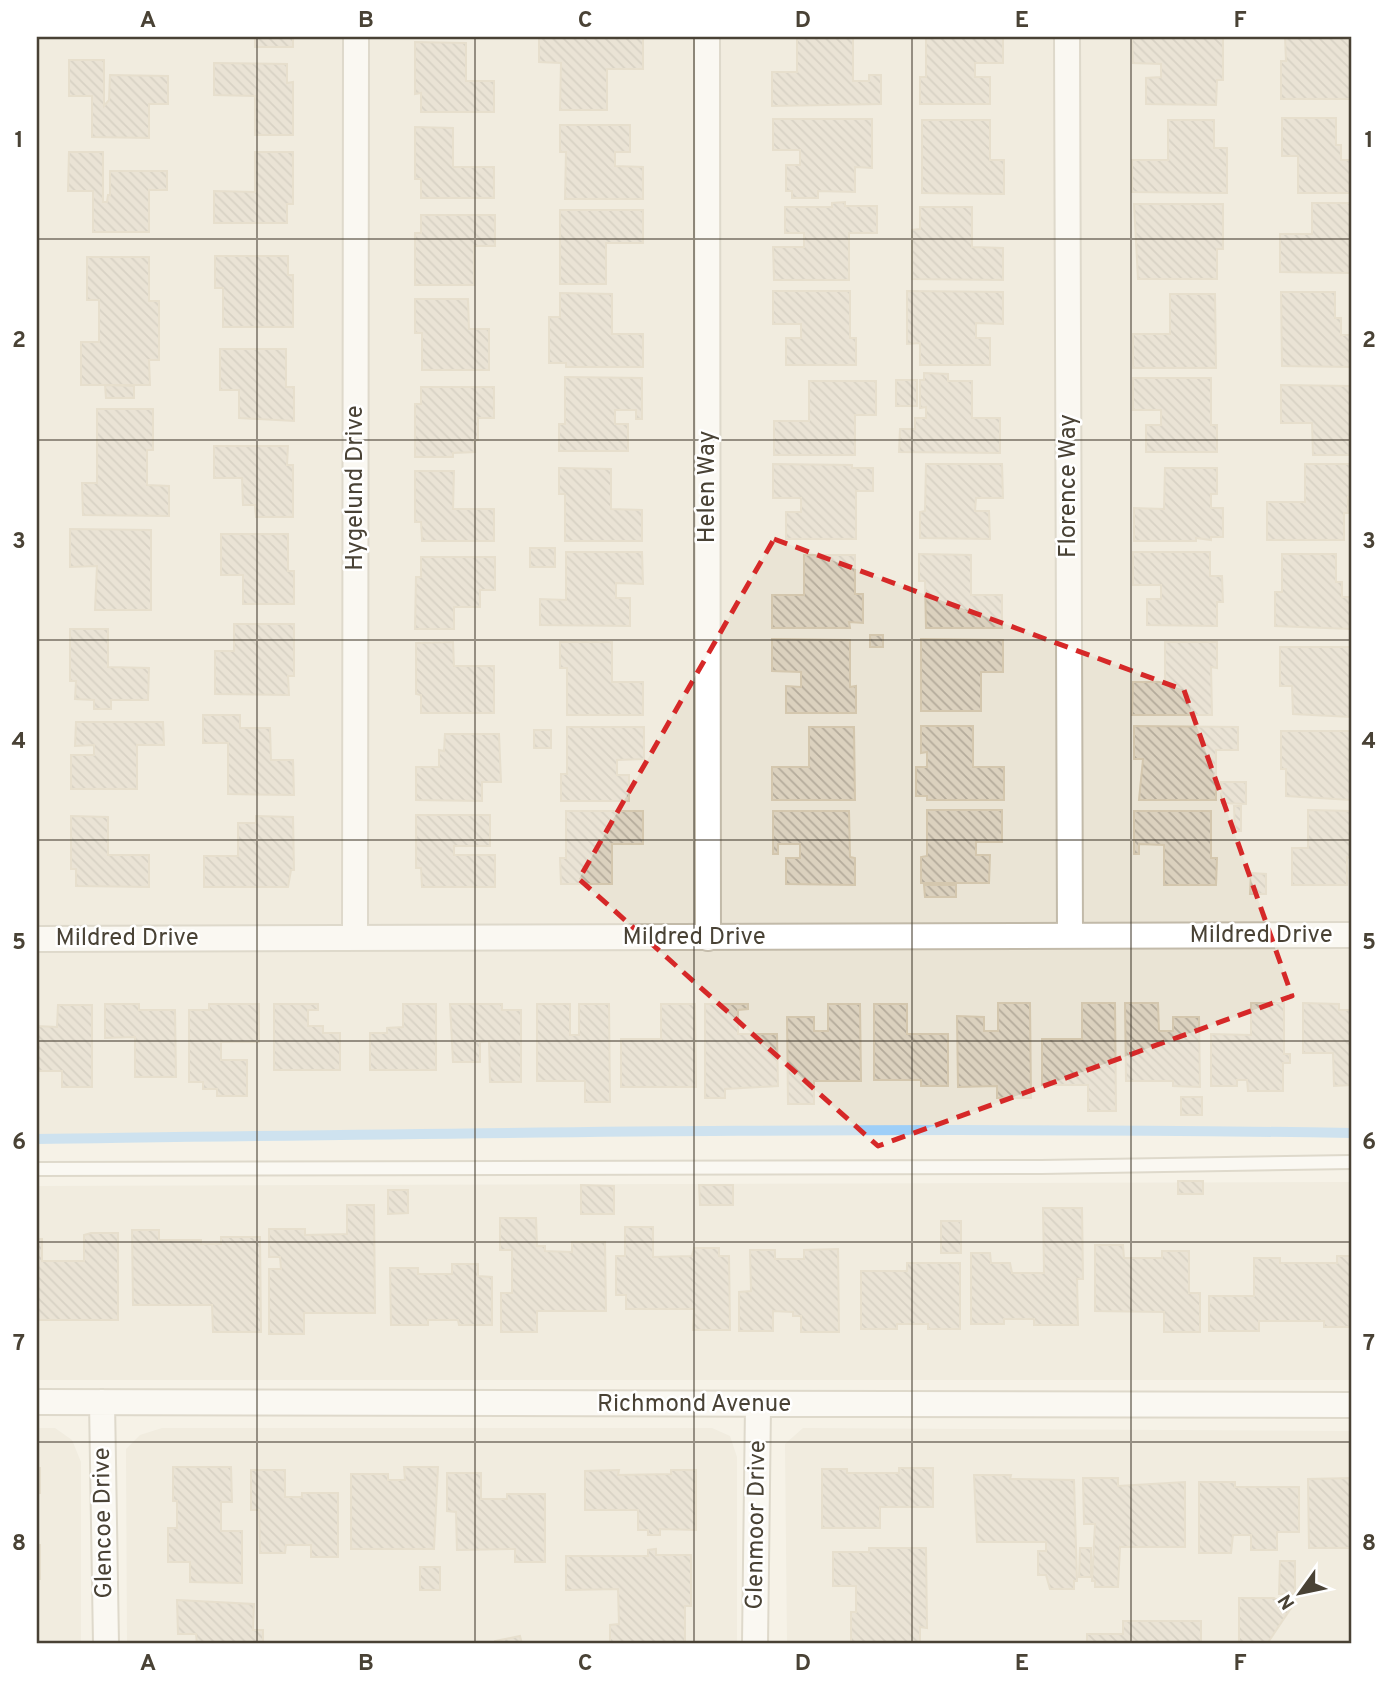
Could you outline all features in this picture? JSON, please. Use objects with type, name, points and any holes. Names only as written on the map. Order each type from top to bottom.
[{"type":"street","name":"Hygelund Drive","points":[[355,938],[356,37]]},
{"type":"street","name":"Helen Way","points":[[707,37],[708,938]]},
{"type":"street","name":"Florence Way","points":[[1067,37],[1070,936]]},
{"type":"street","name":"Mildred Drive","points":[[37,939],[1351,935]]},
{"type":"street","name":"Richmond Avenue","points":[[37,1402],[758,1406],[1351,1405]]},
{"type":"street","name":"Glencoe Drive","points":[[102,1402],[106,1644]]},
{"type":"street","name":"Glenmoor Drive","points":[[755,1644],[758,1406]]},
{"type":"lane","points":[[37,1170],[1041,1167],[1351,1161]]},
{"type":"highlighted area","points":[[774,539],[1184,690],[1292,996],[878,1146],[579,879]]},
{"type":"shaded area","points":[[37,37],[1351,37],[1351,1133],[1073,1128],[37,1139]]},
{"type":"shaded area","points":[[1351,1182],[1351,1380],[37,1380],[37,1186]]},
{"type":"shaded area","points":[[37,1428],[55,1428],[72,1440],[81,1462],[81,1644],[37,1644]]},
{"type":"shaded area","points":[[162,1428],[712,1428],[730,1436],[737,1457],[737,1644],[127,1644],[126,1449],[140,1435]]},
{"type":"shaded area","points":[[803,1428],[1351,1431],[1351,1644],[787,1644],[785,1444]]},
{"type":"building","points":[[148,37],[148,38],[103,38]]},
{"type":"building","points":[[255,37],[293,37],[293,47],[255,47]]},
{"type":"building","points":[[539,37],[643,37],[643,69],[607,69],[607,110],[560,110],[561,63],[539,62]]},
{"type":"building","points":[[797,37],[853,37],[853,81],[869,81],[869,75],[881,75],[881,104],[772,106],[772,72],[797,72]]},
{"type":"building","points":[[926,37],[1003,37],[1003,63],[975,63],[975,77],[990,77],[990,104],[920,104],[920,77],[926,77]]},
{"type":"building","points":[[1132,37],[1223,37],[1223,80],[1217,80],[1216,105],[1146,104],[1146,78],[1161,77],[1161,64],[1133,63]]},
{"type":"building","points":[[1285,37],[1351,37],[1351,99],[1281,99],[1281,61],[1286,61]]},
{"type":"building","points":[[415,42],[466,43],[466,81],[494,81],[494,112],[421,112],[421,93],[415,94]]},
{"type":"building","points":[[69,60],[104,60],[104,106],[109,100],[110,75],[168,76],[168,104],[149,104],[149,138],[92,137],[92,96],[69,96]]},
{"type":"building","points":[[214,63],[287,64],[287,83],[293,82],[293,135],[255,135],[255,96],[214,95]]},
{"type":"building","points":[[1282,118],[1336,118],[1336,145],[1341,145],[1341,160],[1351,160],[1351,193],[1298,193],[1298,156],[1282,156]]},
{"type":"building","points":[[773,119],[872,119],[872,168],[855,167],[855,192],[818,191],[818,198],[792,198],[792,191],[786,191],[786,165],[800,165],[800,150],[773,150]]},
{"type":"building","points":[[922,120],[990,120],[990,160],[1004,160],[1004,194],[922,193]]},
{"type":"building","points":[[1168,120],[1214,120],[1214,148],[1227,148],[1227,193],[1132,192],[1132,160],[1168,160]]},
{"type":"building","points":[[560,125],[630,125],[630,152],[615,152],[615,166],[643,167],[643,199],[565,199],[566,152],[560,152]]},
{"type":"building","points":[[415,127],[453,128],[453,167],[494,167],[494,198],[421,198],[421,179],[415,179]]},
{"type":"building","points":[[69,152],[103,152],[103,202],[107,202],[110,195],[110,171],[167,171],[167,190],[149,190],[149,232],[93,232],[93,191],[68,191]]},
{"type":"building","points":[[255,152],[293,152],[293,204],[287,204],[287,223],[214,223],[214,191],[255,192]]},
{"type":"building","points":[[845,202],[845,206],[877,206],[877,233],[849,233],[849,280],[774,280],[773,247],[804,247],[804,233],[785,233],[785,207],[832,207],[832,203]]},
{"type":"building","points":[[1312,203],[1351,203],[1351,273],[1280,272],[1280,234],[1312,234]]},
{"type":"building","points":[[1134,204],[1223,204],[1223,249],[1217,249],[1217,279],[1138,279]]},
{"type":"building","points":[[920,207],[972,207],[972,247],[1003,248],[1003,280],[912,279],[912,230],[920,229]]},
{"type":"building","points":[[560,210],[643,210],[643,243],[606,243],[606,284],[560,284]]},
{"type":"building","points":[[421,215],[495,215],[495,246],[474,246],[474,285],[415,285],[415,233],[421,233]]},
{"type":"building","points":[[215,256],[288,256],[288,275],[293,275],[293,327],[223,327],[223,288],[215,288]]},
{"type":"building","points":[[87,257],[149,257],[149,301],[159,301],[159,360],[149,360],[150,385],[81,385],[81,342],[99,342],[99,300],[87,300]]},
{"type":"building","points":[[773,291],[850,291],[850,338],[856,338],[856,365],[786,365],[786,338],[801,338],[801,324],[773,324]]},
{"type":"building","points":[[907,291],[1003,292],[1003,324],[976,323],[976,338],[990,338],[990,365],[920,365],[920,343],[907,344]]},
{"type":"building","points":[[1281,292],[1335,292],[1335,318],[1341,318],[1341,335],[1351,335],[1351,367],[1282,366]]},
{"type":"building","points":[[560,293],[612,294],[612,334],[643,334],[643,367],[566,367],[566,363],[549,363],[549,317],[560,317]]},
{"type":"building","points":[[1170,294],[1215,294],[1216,368],[1133,368],[1133,334],[1170,334]]},
{"type":"building","points":[[415,299],[468,299],[469,329],[489,329],[489,370],[422,370],[422,333],[415,333]]},
{"type":"building","points":[[220,349],[286,349],[286,387],[294,387],[294,421],[239,418],[239,390],[220,390]]},
{"type":"building","points":[[924,373],[948,374],[948,381],[972,381],[972,418],[1000,418],[1000,453],[899,452],[900,429],[915,429],[915,418],[926,418],[926,407],[920,408],[920,380],[924,380]]},
{"type":"building","points":[[565,377],[642,378],[642,419],[636,419],[636,410],[615,410],[615,424],[628,424],[628,451],[559,451],[559,424],[565,424]]},
{"type":"building","points":[[1133,378],[1211,378],[1211,425],[1217,425],[1217,452],[1146,452],[1146,425],[1161,425],[1161,410],[1133,410]]},
{"type":"building","points":[[896,380],[917,380],[917,406],[896,406]]},
{"type":"building","points":[[809,381],[876,381],[876,415],[855,415],[855,455],[774,455],[774,421],[809,421]]},
{"type":"building","points":[[105,385],[134,386],[134,398],[106,398]]},
{"type":"building","points":[[1281,385],[1351,386],[1351,455],[1313,455],[1312,423],[1281,423]]},
{"type":"building","points":[[421,387],[494,387],[494,418],[478,418],[475,452],[453,453],[453,457],[415,457],[415,404],[421,404]]},
{"type":"building","points":[[97,409],[153,409],[153,450],[147,450],[147,485],[169,486],[169,516],[83,515],[82,483],[97,483]]},
{"type":"building","points":[[214,446],[288,446],[287,465],[293,465],[293,517],[256,517],[255,505],[243,505],[242,478],[214,478]]},
{"type":"building","points":[[773,464],[852,465],[852,468],[873,468],[873,491],[856,491],[856,539],[786,539],[786,512],[801,512],[801,498],[773,498]]},
{"type":"building","points":[[926,464],[1002,464],[1003,498],[976,498],[975,511],[989,511],[990,539],[920,538],[920,512],[925,511]]},
{"type":"building","points":[[1305,464],[1351,464],[1351,497],[1348,497],[1348,513],[1344,513],[1344,540],[1267,540],[1267,502],[1305,502]]},
{"type":"building","points":[[559,468],[611,469],[611,509],[642,510],[642,541],[565,541],[565,494],[559,494]]},
{"type":"building","points":[[1165,468],[1217,468],[1217,494],[1211,494],[1211,508],[1223,508],[1223,537],[1211,537],[1211,540],[1196,538],[1196,541],[1134,541],[1134,508],[1164,509]]},
{"type":"building","points":[[415,471],[454,471],[453,509],[494,509],[494,541],[422,541],[421,522],[415,522]]},
{"type":"building","points":[[70,529],[151,530],[151,610],[95,610],[97,566],[70,567]]},
{"type":"building","points":[[221,534],[288,534],[288,571],[294,571],[294,604],[243,604],[243,575],[221,575]]},
{"type":"building","points":[[530,548],[555,548],[555,567],[530,567]]},
{"type":"building","points":[[566,552],[642,552],[643,584],[616,583],[616,598],[630,598],[630,626],[540,625],[540,599],[566,600]]},
{"type":"building","points":[[1133,552],[1210,552],[1210,576],[1222,576],[1223,602],[1217,602],[1217,626],[1147,625],[1147,599],[1161,599],[1161,585],[1133,585]]},
{"type":"building","points":[[919,554],[971,555],[971,595],[1002,595],[1002,628],[926,628],[925,581],[919,581]]},
{"type":"building","points":[[1282,554],[1336,554],[1336,582],[1342,582],[1342,597],[1351,597],[1351,629],[1275,626],[1275,592],[1282,592]]},
{"type":"building","points":[[804,555],[855,555],[855,594],[863,594],[863,623],[849,622],[850,628],[772,628],[772,595],[804,595]]},
{"type":"building","points":[[421,557],[495,557],[495,590],[480,590],[480,607],[454,607],[454,629],[415,629],[416,577],[421,577]]},
{"type":"building","points":[[234,624],[294,624],[294,676],[288,676],[289,695],[215,694],[215,651],[234,651]]},
{"type":"building","points":[[70,629],[108,629],[108,667],[149,668],[148,700],[111,700],[111,709],[94,709],[94,700],[75,699],[76,681],[70,681]]},
{"type":"building","points":[[870,635],[883,635],[883,647],[870,647]]},
{"type":"building","points":[[772,639],[850,640],[850,687],[856,686],[856,713],[786,713],[786,686],[801,687],[801,672],[772,671]]},
{"type":"building","points":[[921,639],[1003,640],[1003,672],[981,672],[981,711],[921,711]]},
{"type":"building","points":[[453,642],[454,666],[494,666],[494,713],[421,713],[421,695],[416,694],[416,643]]},
{"type":"building","points":[[560,642],[612,642],[612,682],[643,682],[643,715],[567,715],[567,668],[560,668]]},
{"type":"building","points":[[1165,642],[1217,642],[1217,668],[1211,667],[1212,715],[1132,715],[1133,682],[1165,682]]},
{"type":"building","points":[[1280,647],[1351,647],[1351,717],[1293,714],[1292,686],[1280,686]]},
{"type":"building","points":[[203,715],[240,715],[240,728],[270,728],[271,760],[293,760],[294,795],[228,794],[228,743],[203,743]]},
{"type":"building","points":[[76,722],[163,722],[164,745],[137,745],[137,789],[71,789],[71,755],[94,755],[94,745],[75,746]]},
{"type":"building","points":[[921,726],[973,726],[973,767],[1004,767],[1004,800],[927,800],[927,796],[916,796],[916,767],[927,767],[927,752],[921,753]]},
{"type":"building","points":[[1134,726],[1238,727],[1238,750],[1216,750],[1216,800],[1139,800],[1143,759],[1134,759]]},
{"type":"building","points":[[567,727],[644,727],[644,759],[617,760],[617,775],[629,775],[629,801],[561,801],[561,774],[567,774]]},
{"type":"building","points":[[809,727],[854,727],[855,800],[772,800],[772,767],[809,767]]},
{"type":"building","points":[[534,730],[551,730],[551,748],[534,748]]},
{"type":"building","points":[[1281,731],[1351,731],[1351,800],[1286,796],[1286,769],[1281,769]]},
{"type":"building","points":[[445,734],[499,734],[501,782],[482,782],[482,801],[416,800],[416,767],[439,767],[439,750],[444,751]]},
{"type":"building","points":[[1221,782],[1246,782],[1246,804],[1222,803]]},
{"type":"building","points":[[1234,806],[1241,806],[1241,831],[1235,831]]},
{"type":"building","points":[[927,810],[1002,810],[1002,842],[976,842],[976,855],[990,855],[989,883],[921,883],[921,857],[927,856]]},
{"type":"building","points":[[1308,810],[1351,811],[1351,858],[1347,857],[1347,885],[1292,885],[1292,848],[1308,848]]},
{"type":"building","points":[[566,811],[643,811],[643,844],[612,844],[612,884],[561,884],[560,858],[566,858]]},
{"type":"building","points":[[773,811],[849,811],[850,857],[855,858],[855,885],[786,884],[786,858],[800,858],[800,844],[778,844],[778,854],[773,854]]},
{"type":"building","points":[[1134,811],[1211,811],[1211,858],[1217,858],[1216,885],[1164,885],[1164,845],[1139,844],[1139,854],[1134,854]]},
{"type":"building","points":[[416,815],[490,815],[490,846],[454,846],[454,855],[495,855],[495,887],[422,887],[421,868],[416,868]]},
{"type":"building","points":[[71,816],[108,817],[108,855],[149,855],[149,887],[76,886],[76,869],[71,869]]},
{"type":"building","points":[[256,816],[293,817],[294,870],[291,870],[288,887],[204,887],[204,856],[238,856],[238,823],[256,823]]},
{"type":"building","points":[[1251,873],[1266,874],[1266,894],[1250,894]]},
{"type":"building","points":[[924,885],[956,885],[956,897],[925,897]]},
{"type":"building","points":[[998,1003],[1030,1003],[1031,1098],[997,1098],[997,1086],[958,1087],[957,1016],[984,1017],[984,1031],[998,1031]]},
{"type":"building","points":[[1082,1003],[1115,1003],[1116,1111],[1088,1111],[1088,1085],[1042,1085],[1042,1039],[1082,1039]]},
{"type":"building","points":[[1125,1003],[1158,1003],[1159,1031],[1173,1031],[1173,1017],[1199,1017],[1200,1087],[1173,1086],[1173,1081],[1126,1081]]},
{"type":"building","points":[[1251,1003],[1284,1003],[1284,1054],[1290,1054],[1290,1063],[1283,1063],[1283,1091],[1248,1091],[1247,1080],[1237,1080],[1237,1086],[1211,1086],[1211,1034],[1251,1035]]},
{"type":"building","points":[[1303,1003],[1339,1004],[1339,1010],[1351,1010],[1351,1085],[1334,1086],[1333,1053],[1303,1053]]},
{"type":"building","points":[[105,1004],[139,1004],[139,1010],[175,1010],[176,1077],[135,1077],[135,1037],[105,1038]]},
{"type":"building","points":[[209,1004],[259,1004],[259,1042],[221,1042],[221,1060],[247,1060],[247,1096],[217,1096],[217,1089],[203,1089],[203,1082],[189,1082],[189,1010],[209,1010]]},
{"type":"building","points":[[274,1004],[318,1004],[318,1010],[308,1010],[308,1026],[323,1026],[323,1033],[340,1033],[340,1070],[274,1070]]},
{"type":"building","points":[[403,1004],[436,1004],[436,1070],[370,1070],[370,1033],[387,1033],[387,1028],[403,1027]]},
{"type":"building","points":[[450,1004],[502,1004],[502,1010],[521,1010],[521,1082],[490,1082],[489,1041],[480,1042],[480,1062],[453,1062]]},
{"type":"building","points":[[537,1004],[570,1004],[570,1035],[579,1035],[579,1004],[609,1004],[610,1102],[585,1102],[585,1081],[537,1081]]},
{"type":"building","points":[[661,1004],[695,1004],[696,1087],[621,1087],[621,1039],[661,1039]]},
{"type":"building","points":[[705,1004],[748,1004],[748,1009],[738,1010],[738,1034],[777,1034],[778,1086],[725,1089],[725,1098],[705,1098]]},
{"type":"building","points":[[828,1004],[860,1004],[861,1081],[814,1081],[814,1104],[788,1104],[787,1017],[814,1017],[814,1031],[828,1031]]},
{"type":"building","points":[[874,1004],[907,1004],[907,1034],[948,1034],[948,1086],[921,1086],[921,1080],[874,1080]]},
{"type":"building","points":[[58,1005],[92,1005],[92,1087],[62,1087],[62,1071],[37,1071],[37,1026],[57,1027]]},
{"type":"building","points":[[1181,1097],[1202,1097],[1202,1115],[1181,1115]]},
{"type":"building","points":[[1178,1181],[1203,1181],[1203,1194],[1178,1194]]},
{"type":"building","points":[[581,1185],[614,1186],[614,1214],[581,1214]]},
{"type":"building","points":[[699,1185],[733,1185],[733,1205],[700,1205]]},
{"type":"building","points":[[388,1190],[408,1190],[408,1213],[388,1214]]},
{"type":"building","points":[[347,1205],[374,1205],[375,1313],[304,1313],[304,1334],[269,1334],[269,1269],[281,1269],[280,1257],[269,1257],[269,1229],[305,1229],[305,1235],[347,1234]]},
{"type":"building","points":[[1043,1208],[1082,1208],[1083,1279],[1077,1279],[1078,1325],[1034,1325],[1034,1319],[1004,1319],[1004,1324],[971,1324],[971,1253],[990,1253],[991,1263],[1010,1263],[1012,1273],[1044,1273]]},
{"type":"building","points":[[500,1218],[536,1218],[537,1246],[545,1246],[545,1251],[572,1252],[572,1242],[605,1242],[606,1311],[537,1311],[537,1332],[501,1332],[501,1293],[512,1293],[512,1250],[500,1250]]},
{"type":"building","points":[[941,1221],[961,1221],[961,1253],[941,1253]]},
{"type":"building","points":[[625,1227],[653,1227],[653,1257],[692,1256],[694,1248],[719,1248],[719,1256],[729,1256],[730,1330],[693,1330],[694,1309],[626,1309],[626,1295],[616,1295],[616,1256],[625,1256]]},
{"type":"building","points":[[132,1230],[159,1230],[159,1240],[201,1240],[201,1244],[221,1244],[221,1237],[260,1237],[261,1332],[213,1332],[212,1305],[133,1305]]},
{"type":"building","points":[[118,1233],[118,1320],[37,1320],[37,1239],[42,1239],[42,1261],[84,1261],[84,1235]]},
{"type":"building","points":[[1095,1245],[1123,1245],[1124,1258],[1162,1258],[1162,1251],[1189,1251],[1189,1293],[1200,1293],[1200,1332],[1164,1332],[1164,1312],[1095,1311]]},
{"type":"building","points":[[838,1249],[839,1332],[801,1332],[801,1316],[793,1316],[793,1312],[773,1311],[773,1331],[739,1331],[739,1292],[751,1291],[750,1250],[775,1250],[775,1259],[804,1259],[804,1250]]},
{"type":"building","points":[[1337,1256],[1351,1256],[1351,1327],[1324,1327],[1324,1321],[1259,1321],[1259,1331],[1209,1331],[1209,1296],[1254,1296],[1254,1258],[1280,1258],[1280,1263],[1337,1263]]},
{"type":"building","points":[[907,1263],[960,1263],[960,1329],[928,1329],[928,1324],[897,1324],[897,1329],[861,1329],[861,1271],[907,1271]]},
{"type":"building","points":[[452,1264],[478,1264],[478,1276],[492,1277],[492,1325],[459,1325],[458,1320],[428,1320],[428,1325],[391,1325],[390,1268],[418,1268],[418,1274],[452,1274]]},
{"type":"building","points":[[173,1467],[231,1467],[232,1502],[221,1502],[221,1531],[242,1531],[242,1583],[190,1582],[190,1562],[168,1562],[168,1528],[177,1528],[177,1501],[173,1501]]},
{"type":"building","points":[[404,1467],[438,1467],[434,1549],[351,1549],[351,1474],[388,1474],[388,1480],[405,1480]]},
{"type":"building","points":[[37,1468],[40,1468],[40,1493],[37,1493]]},
{"type":"building","points":[[899,1468],[933,1468],[933,1507],[880,1507],[880,1528],[822,1528],[822,1469],[847,1469],[847,1473],[899,1473]]},
{"type":"building","points":[[251,1470],[285,1470],[285,1497],[302,1497],[302,1493],[338,1493],[338,1557],[311,1557],[311,1545],[286,1545],[285,1553],[260,1553],[259,1510],[251,1510]]},
{"type":"building","points":[[619,1470],[618,1475],[671,1474],[671,1470],[696,1470],[696,1530],[660,1529],[660,1535],[648,1535],[648,1530],[638,1530],[638,1510],[585,1510],[585,1471]]},
{"type":"building","points":[[447,1473],[481,1473],[481,1499],[507,1499],[507,1494],[545,1494],[545,1562],[515,1562],[515,1549],[457,1550],[456,1512],[447,1511]]},
{"type":"building","points":[[974,1475],[1011,1475],[1010,1479],[1074,1480],[1077,1581],[1074,1581],[1074,1589],[1050,1589],[1046,1575],[1038,1575],[1038,1551],[1046,1551],[1046,1542],[977,1542]]},
{"type":"building","points":[[1083,1478],[1118,1478],[1118,1486],[1185,1482],[1185,1547],[1120,1547],[1118,1587],[1095,1587],[1095,1581],[1092,1581],[1095,1524],[1084,1524]]},
{"type":"building","points":[[1351,1478],[1351,1548],[1309,1548],[1308,1479]]},
{"type":"building","points":[[1199,1482],[1235,1482],[1235,1487],[1299,1487],[1299,1532],[1277,1532],[1277,1550],[1251,1550],[1251,1535],[1233,1535],[1231,1553],[1199,1553]]},
{"type":"building","points":[[37,1545],[40,1545],[40,1579],[37,1579]]},
{"type":"building","points":[[869,1548],[926,1548],[927,1628],[920,1627],[920,1644],[851,1644],[851,1612],[856,1612],[856,1586],[833,1586],[833,1552],[869,1552]]},
{"type":"building","points":[[1080,1548],[1091,1548],[1091,1577],[1079,1577]]},
{"type":"building","points":[[656,1549],[656,1555],[691,1555],[691,1606],[685,1606],[685,1644],[610,1644],[610,1625],[619,1624],[618,1589],[566,1590],[566,1556],[648,1556],[648,1550]]},
{"type":"building","points":[[1280,1561],[1295,1561],[1295,1594],[1279,1594]]},
{"type":"building","points":[[420,1567],[440,1567],[440,1590],[420,1590]]},
{"type":"building","points":[[1239,1598],[1274,1598],[1291,1608],[1267,1644],[1239,1644]]},
{"type":"building","points":[[177,1600],[254,1604],[253,1630],[263,1630],[263,1644],[197,1644],[196,1634],[178,1634]]},
{"type":"building","points":[[1123,1621],[1201,1621],[1201,1644],[1087,1644],[1087,1634],[1123,1634]]},
{"type":"building","points":[[520,1636],[522,1644],[495,1644],[495,1641]]},
{"type":"waterway","points":[[37,1139],[858,1130],[1351,1133]]}]
